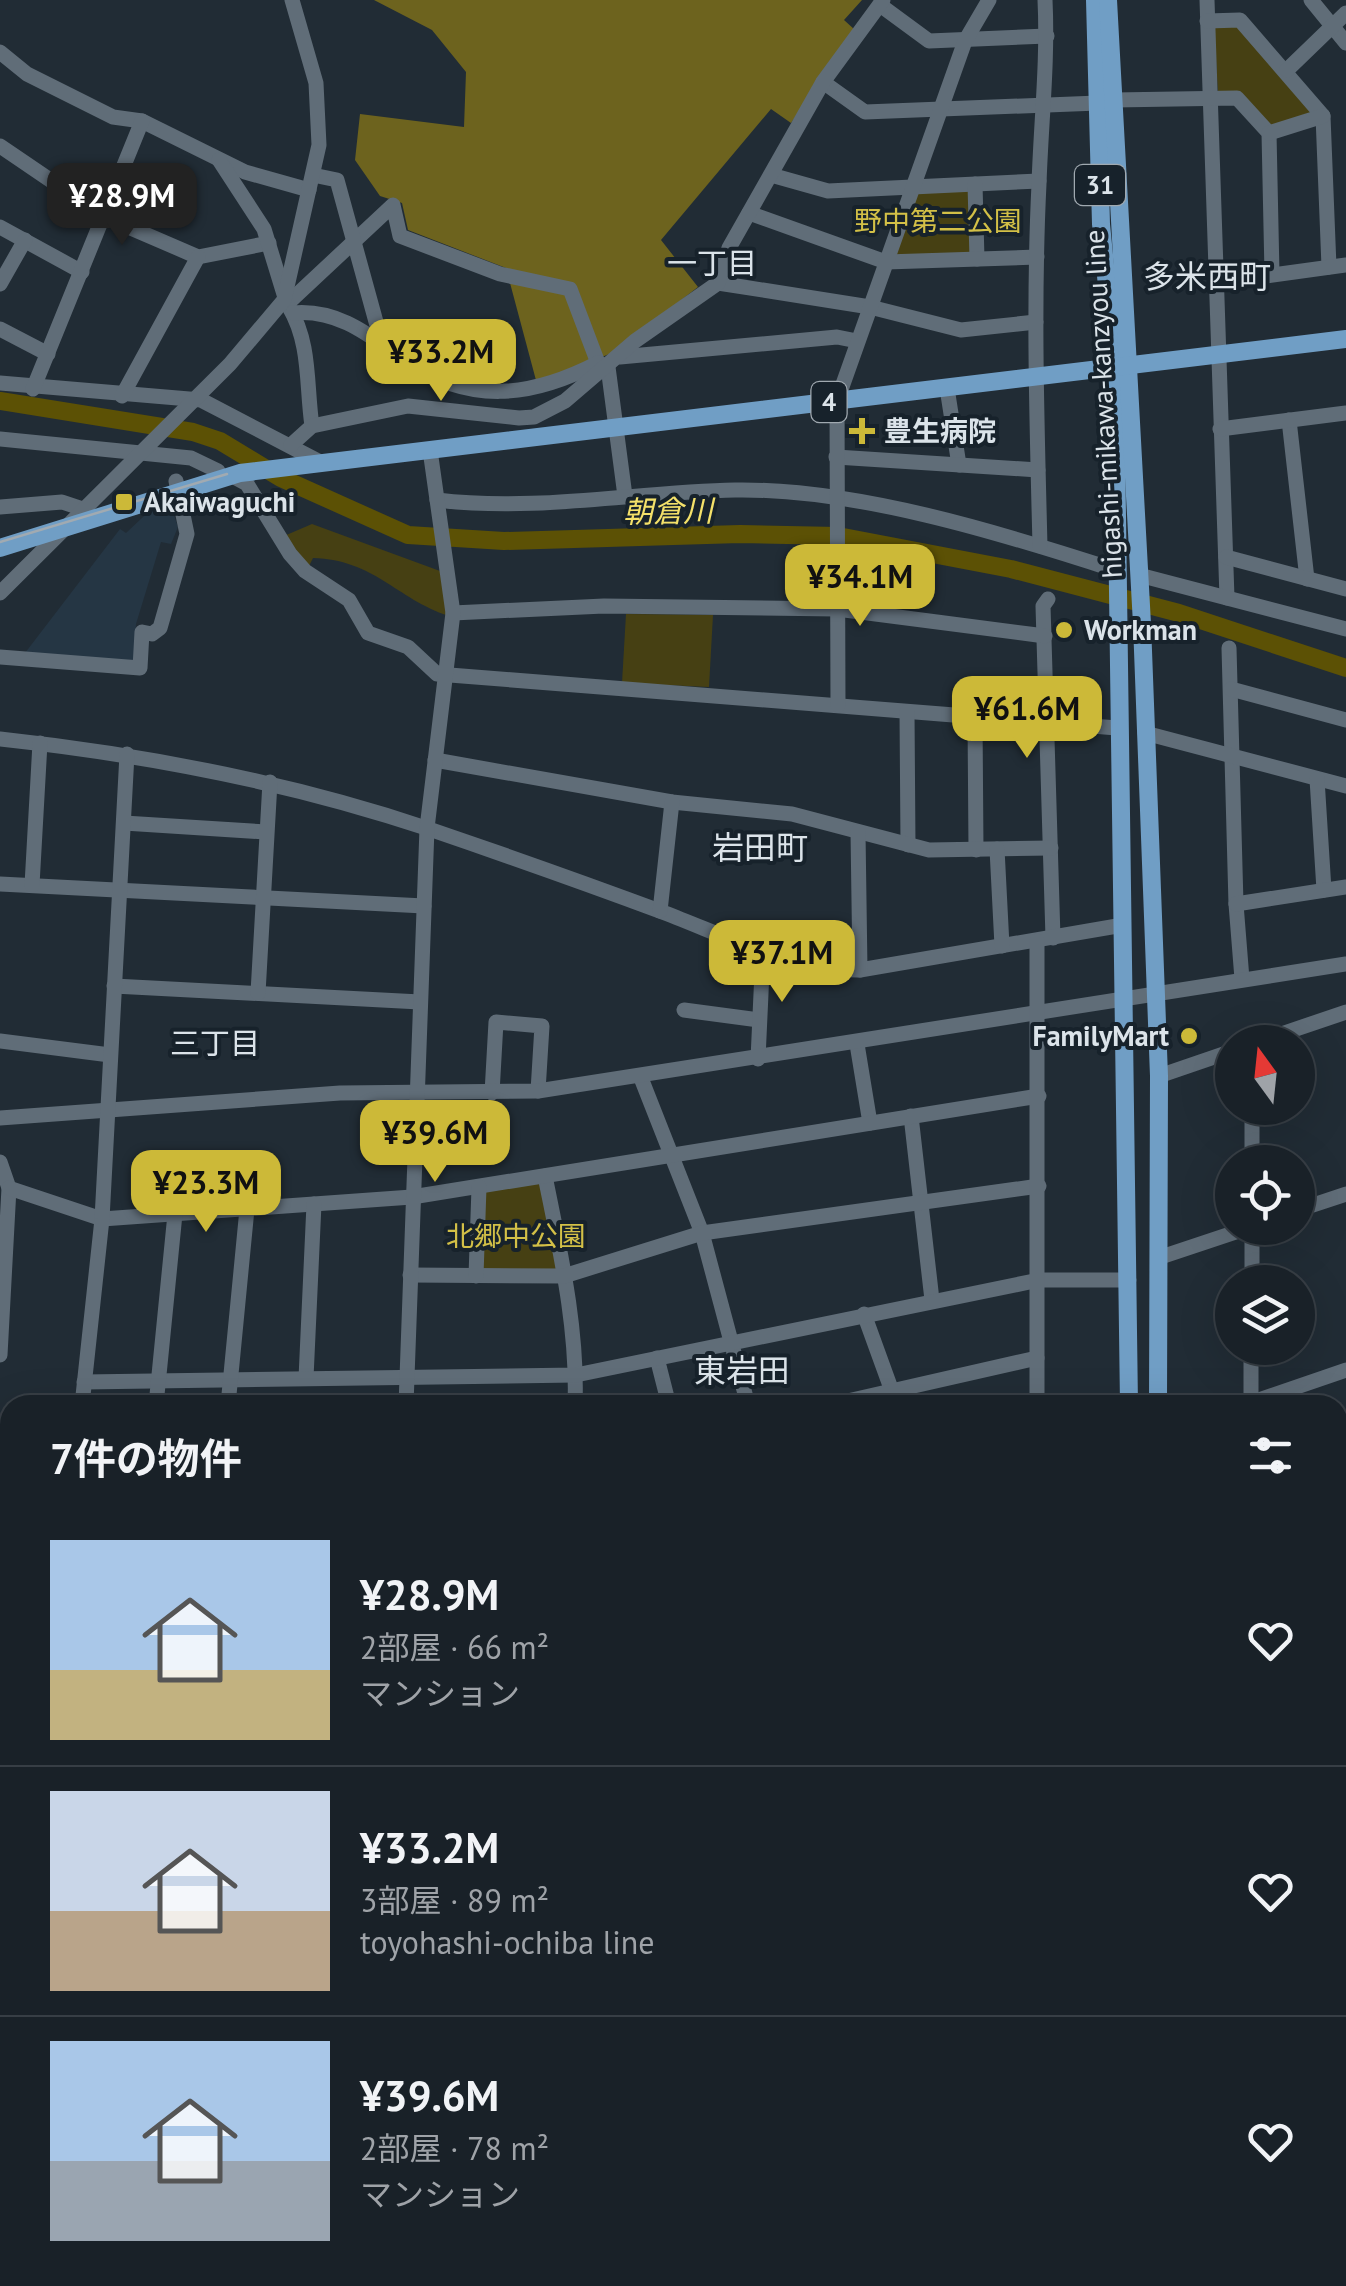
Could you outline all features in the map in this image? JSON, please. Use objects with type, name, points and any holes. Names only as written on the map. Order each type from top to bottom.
[{"type":"main road","name":"higashi-mikawa-kanzyou line","points":[[1095,0],[1106,101]]},
{"type":"main road","name":"higashi-mikawa-kanzyou line","points":[[1108,0],[1101,224],[1122,368],[1142,622],[1159,1076],[1158,1395]]},
{"type":"main road","name":"4","points":[[0,536],[83,508],[231,474],[1346,339]]},
{"type":"main road","name":"higashi-mikawa-kanzyou line","points":[[1122,368],[1115,572],[1126,1000],[1129,1395]]},
{"type":"main road","name":"4","points":[[0,548],[178,486]]},
{"type":"street","points":[[288,306],[319,145],[316,83],[292,0]]},
{"type":"street","points":[[838,705],[837,400],[965,41],[989,0]]},
{"type":"street","points":[[1040,546],[1036,322],[1039,182],[1046,104],[1045,0]]},
{"type":"street","points":[[1207,0],[1227,598]]},
{"type":"street","points":[[1311,0],[1346,43]]},
{"type":"street","points":[[290,446],[312,426],[408,406],[493,418],[534,417],[565,401],[608,362],[718,283],[729,248],[823,82],[881,2],[928,41],[1047,36]]},
{"type":"street","points":[[1287,70],[1346,13]]},
{"type":"street","points":[[1207,20],[1240,20],[1323,116],[1329,267]]},
{"type":"street","points":[[0,52],[27,74],[113,118],[142,121],[219,160],[311,182],[338,180],[381,340]]},
{"type":"street","points":[[823,82],[865,112],[1237,98],[1269,134],[1272,274]]},
{"type":"street","points":[[1269,134],[1323,116]]},
{"type":"street","points":[[33,388],[142,121]]},
{"type":"street","points":[[0,146],[103,216],[198,257],[268,242]]},
{"type":"street","points":[[219,160],[255,212],[306,345],[304,376],[312,426]]},
{"type":"street","points":[[771,175],[828,191],[1039,182]]},
{"type":"street","points":[[974,184],[977,259]]},
{"type":"street","points":[[1327,200],[1346,198]]},
{"type":"street","points":[[0,593],[188,402],[392,205],[400,236],[500,274],[570,289],[608,362],[625,496]]},
{"type":"street","points":[[750,212],[886,262],[1037,257]]},
{"type":"street","points":[[0,227],[82,272]]},
{"type":"street","points":[[0,284],[24,240]]},
{"type":"street","points":[[122,396],[198,257]]},
{"type":"street","points":[[1215,284],[1346,265]]},
{"type":"street","points":[[718,283],[870,307],[962,330],[1036,322]]},
{"type":"street","points":[[288,306],[381,340],[419,370],[468,388],[531,391],[608,362],[837,337],[857,341]]},
{"type":"street","points":[[0,329],[48,354]]},
{"type":"street","points":[[0,383],[188,402],[201,400],[316,462]]},
{"type":"street","points":[[947,388],[959,466]]},
{"type":"street","points":[[1220,429],[1346,413]]},
{"type":"street","points":[[1289,420],[1307,578]]},
{"type":"street","points":[[0,439],[190,458],[231,474],[246,484],[304,571],[349,600],[368,633],[408,646],[438,674],[1117,728]]},
{"type":"street","points":[[406,1395],[427,828],[453,614],[430,450]]},
{"type":"street","points":[[836,457],[1038,470]]},
{"type":"street","points":[[0,657],[140,668],[142,632],[152,634],[160,628],[187,534],[178,486]]},
{"type":"street","points":[[438,508],[738,490],[836,502],[1040,546],[1115,572]]},
{"type":"street","points":[[0,507],[62,502],[83,508]]},
{"type":"street","points":[[1226,557],[1346,589]]},
{"type":"street","points":[[1139,577],[1346,629]]},
{"type":"street","points":[[1037,1395],[1040,1014],[1051,848],[1042,606],[1048,599]]},
{"type":"street","points":[[453,614],[604,606],[837,609],[1045,636]]},
{"type":"street","points":[[1229,648],[1236,904],[1242,980]]},
{"type":"street","points":[[1230,689],[1346,720]]},
{"type":"street","points":[[907,712],[908,845]]},
{"type":"street","points":[[975,717],[976,850]]},
{"type":"street","points":[[1146,733],[1346,786]]},
{"type":"street","points":[[0,738],[128,754],[270,782],[427,828],[763,950],[834,970],[860,970],[1123,925]]},
{"type":"street","points":[[32,885],[40,743]]},
{"type":"street","points":[[83,1395],[102,1219],[128,754]]},
{"type":"street","points":[[435,760],[672,802],[792,814],[929,850],[1051,848]]},
{"type":"street","points":[[1317,779],[1324,890]]},
{"type":"street","points":[[258,993],[270,782]]},
{"type":"street","points":[[660,912],[672,802]]},
{"type":"street","points":[[124,822],[266,832]]},
{"type":"street","points":[[858,832],[860,970]]},
{"type":"street","points":[[997,850],[1002,946]]},
{"type":"street","points":[[0,884],[424,906]]},
{"type":"street","points":[[1236,904],[1346,887]]},
{"type":"street","points":[[758,1059],[763,950]]},
{"type":"street","points":[[0,1118],[340,1093],[538,1092],[1346,964]]},
{"type":"street","points":[[114,986],[420,1002]]},
{"type":"street","points":[[684,1010],[759,1020]]},
{"type":"street","points":[[1308,1025],[1346,1012]]},
{"type":"street","points":[[492,1093],[496,1022],[542,1026],[538,1092]]},
{"type":"street","points":[[0,1041],[110,1055]]},
{"type":"street","points":[[858,1044],[870,1123]]},
{"type":"street","points":[[1159,1076],[1215,1057]]},
{"type":"street","points":[[641,1078],[702,1233],[746,1395]]},
{"type":"street","points":[[10,1188],[102,1219],[412,1197],[1039,1096]]},
{"type":"street","points":[[911,1116],[932,1300]]},
{"type":"street","points":[[0,1162],[10,1188],[0,1355]]},
{"type":"street","points":[[544,1176],[564,1276],[576,1375],[575,1395]]},
{"type":"street","points":[[410,1274],[564,1276],[702,1233],[1039,1186]]},
{"type":"street","points":[[476,1276],[478,1188]]},
{"type":"street","points":[[1315,1204],[1346,1194]]},
{"type":"street","points":[[306,1378],[314,1204]]},
{"type":"street","points":[[229,1395],[247,1209]]},
{"type":"street","points":[[157,1395],[175,1214]]},
{"type":"street","points":[[1158,1258],[1215,1239]]},
{"type":"street","points":[[84,1382],[576,1375],[1038,1280],[1129,1280]]},
{"type":"street","points":[[864,1314],[893,1395]]},
{"type":"street","points":[[657,1358],[666,1395]]},
{"type":"street","points":[[905,1395],[1037,1358]]},
{"type":"street","points":[[1249,1395],[1250,1365]]},
{"type":"street","points":[[1275,1395],[1346,1370]]},
{"type":"shaded area","points":[[374,0],[862,0],[844,20],[855,30],[791,123],[771,109],[661,240],[698,287],[614,352],[537,384],[506,268],[408,230],[402,203],[380,196],[355,160],[360,114],[464,127],[466,72],[432,30]]},
{"type":"shaded area","points":[[169,500],[178,527],[171,544],[161,542],[136,624],[135,662],[25,653],[120,529],[126,533],[158,503]]},
{"type":"green space","points":[[1241,24],[1312,112],[1270,126],[1218,92],[1214,26]]},
{"type":"green space","name":"野中第二公園","points":[[975,184],[977,259],[886,262],[912,185]]},
{"type":"green space","points":[[312,524],[440,571],[449,616],[353,565],[313,558],[307,570],[284,536]]},
{"type":"green space","points":[[626,614],[713,615],[709,687],[622,683]]},
{"type":"green space","name":"北郷中公園","points":[[542,1181],[558,1273],[481,1272],[483,1191]]},
{"type":"waterway","name":"朝倉川","points":[[0,401],[193,432],[220,441],[281,478],[408,535],[504,541],[740,534],[838,536],[1011,569],[1179,613],[1346,668]]},
{"type":"tram line","points":[[0,542],[227,474]]},
{"type":"place","name":"豊生病院","points":[[862,431]]},
{"type":"place","name":"Akaiwaguchi","points":[[124,502]]},
{"type":"place","name":"Workman","points":[[1064,630]]},
{"type":"place","name":"FamilyMart","points":[[1189,1036]]},
{"type":"district","name":"一丁目","points":[[712,264]]},
{"type":"district","name":"多米西町","points":[[1207,277]]},
{"type":"district","name":"岩田町","points":[[760,848]]},
{"type":"district","name":"三丁目","points":[[215,1044]]},
{"type":"district","name":"東岩田","points":[[742,1371]]}]
